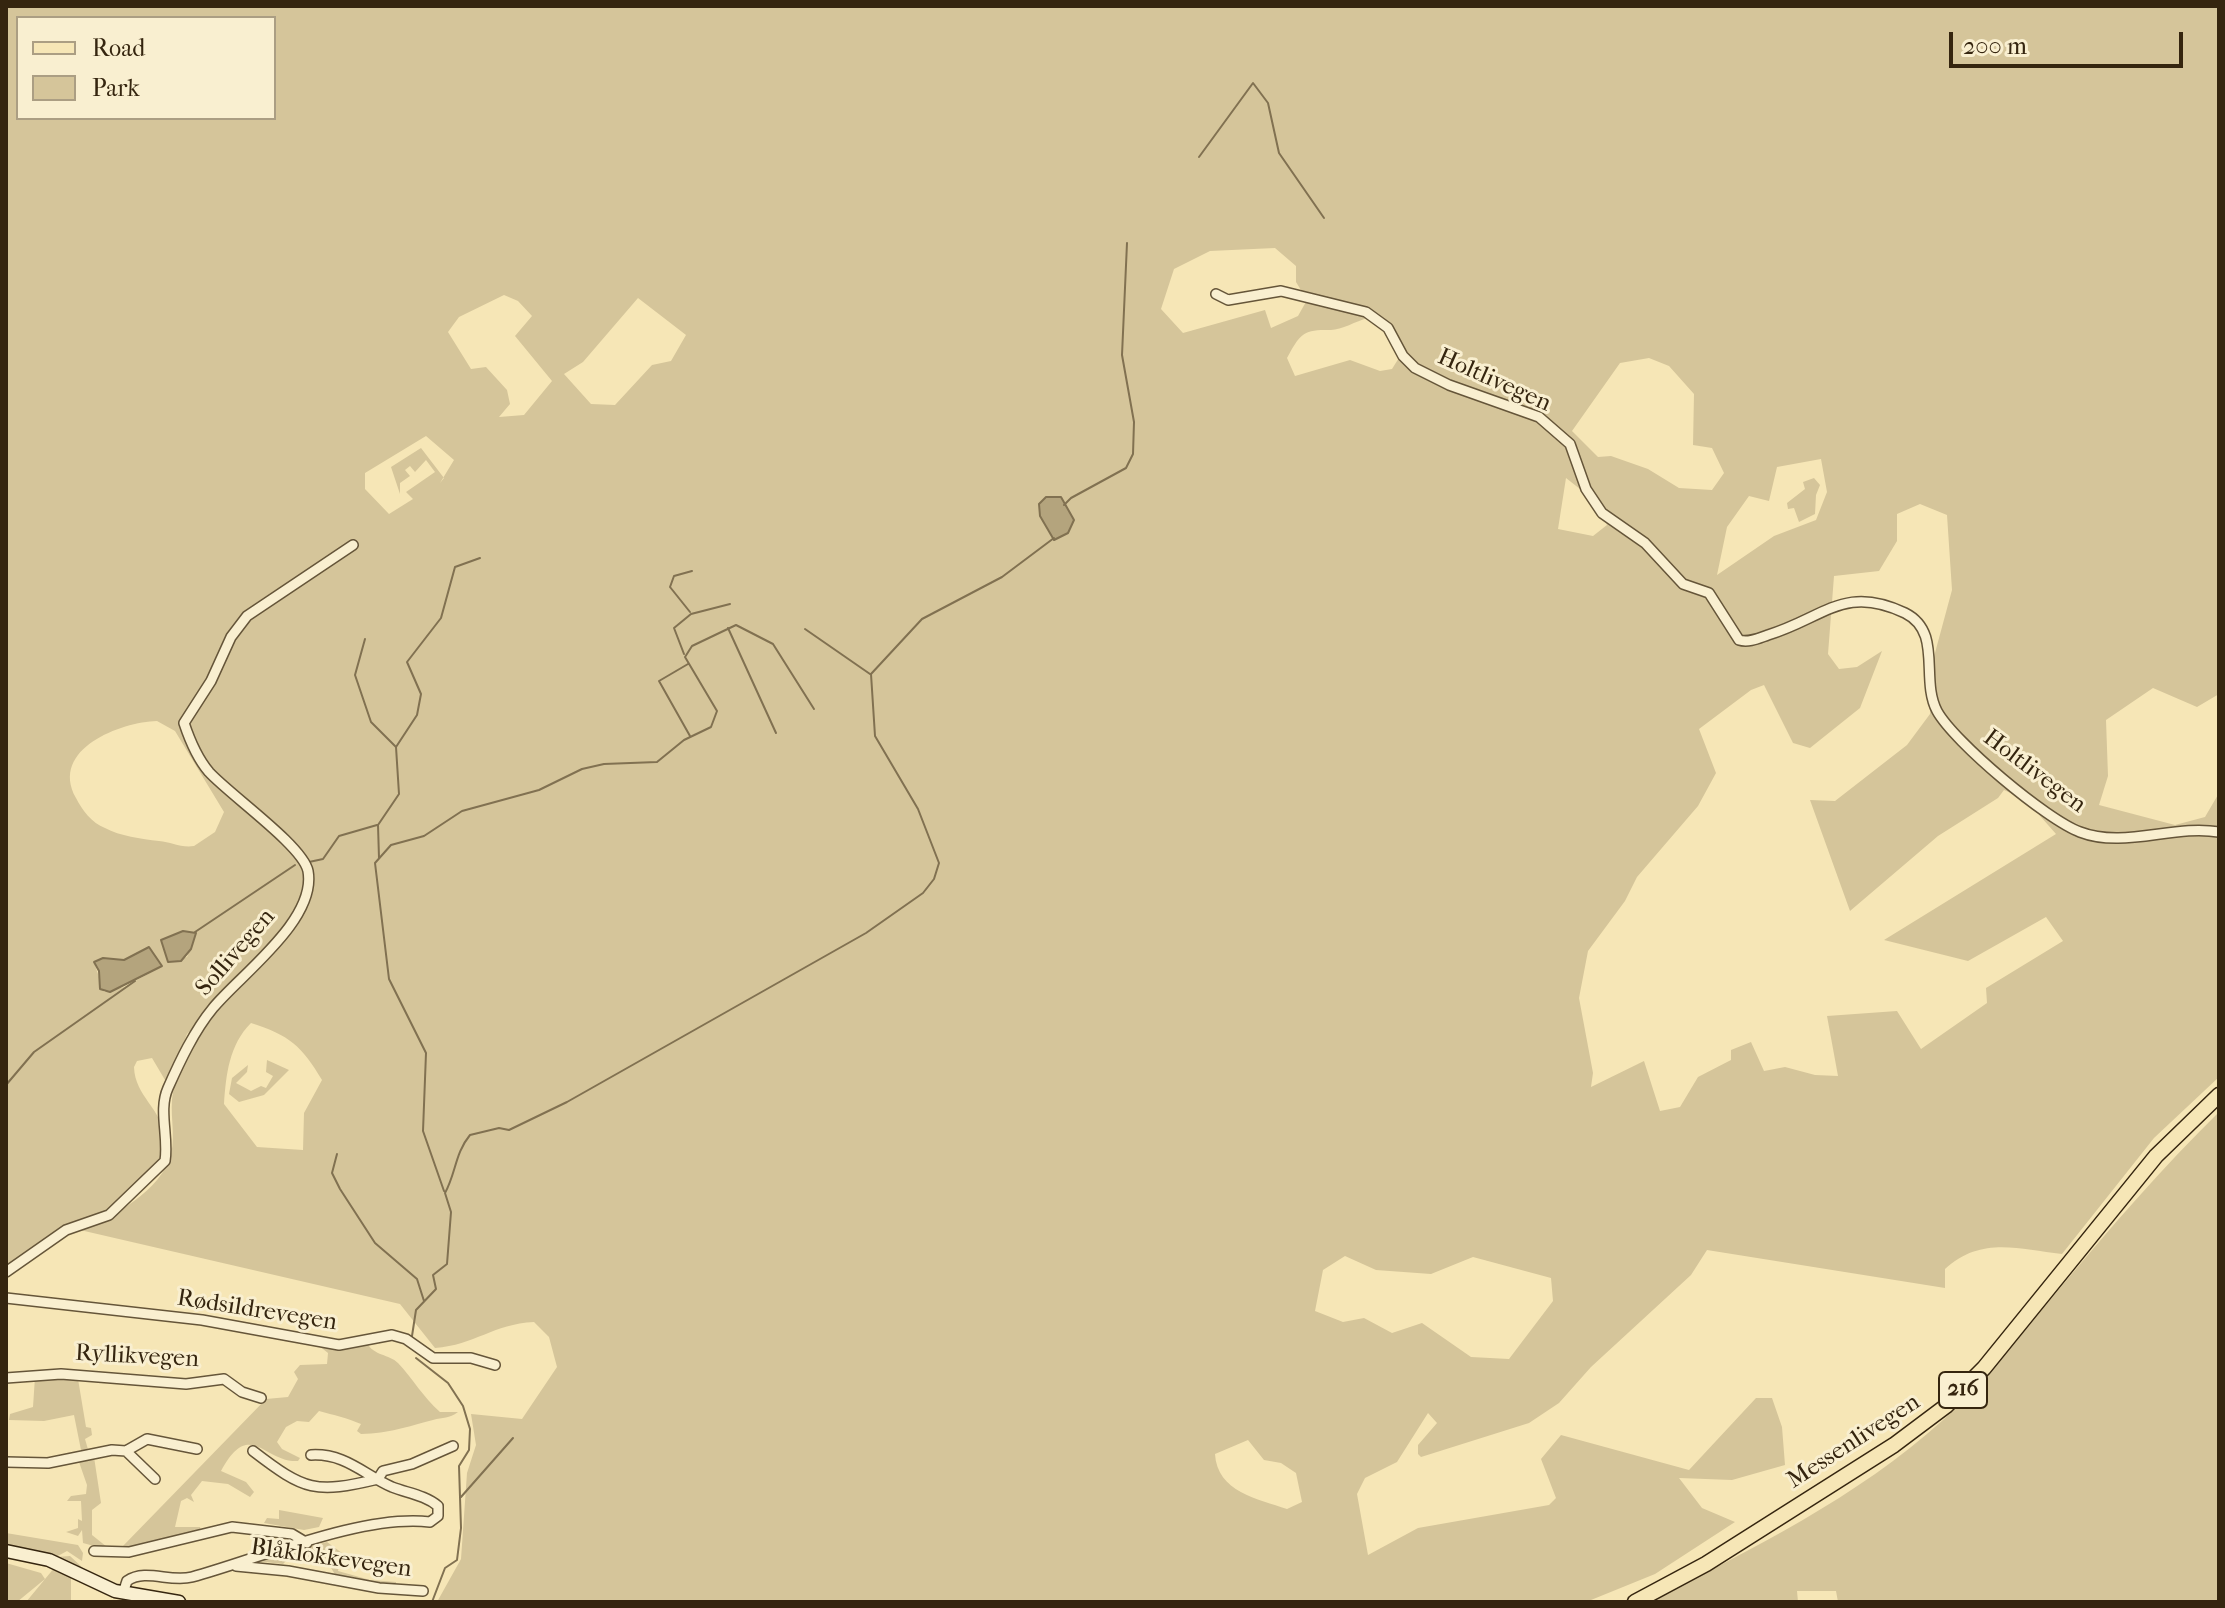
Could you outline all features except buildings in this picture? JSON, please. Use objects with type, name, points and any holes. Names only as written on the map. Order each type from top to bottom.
[{"type":"main road","name":"Messenlivegen","points":[[1635,1602],[1706,1564],[1894,1445],[1946,1406],[1994,1356],[2156,1156],[2219,1095]]},
{"type":"street","name":"Holtlivegen","points":[[1216,294],[1228,300],[1281,291],[1366,312],[1388,328],[1399,351],[1415,368],[1449,385],[1539,417],[1570,444],[1586,489],[1602,513],[1645,543],[1683,584],[1709,593],[1739,640],[1745,642],[1779,632],[1836,606],[1860,599],[1912,617],[1927,636],[1928,686],[1947,726],[1992,769],[2068,827],[2096,836],[2191,829],[2219,832]]},
{"type":"street","name":"Sollivegen","points":[[6,1272],[66,1230],[109,1215],[165,1161],[166,1092],[192,1040],[213,1008],[258,963],[298,911],[308,884],[303,860],[209,772],[193,747],[184,719],[201,697],[231,637],[247,616],[353,545]]},
{"type":"street","name":"Rødsildrevegen","points":[[6,1298],[202,1320],[339,1345],[392,1335],[406,1339],[433,1358],[471,1358],[495,1365]]},
{"type":"street","name":"Ryllikvegen","points":[[6,1378],[61,1374],[186,1384],[224,1379],[242,1392],[261,1398]]},
{"type":"street","points":[[6,1462],[48,1463],[112,1450],[126,1451],[147,1439],[197,1449]]},
{"type":"street","points":[[253,1451],[312,1488],[378,1479],[383,1471],[412,1464],[453,1446]]},
{"type":"street","points":[[126,1451],[155,1479]]},
{"type":"street","name":"Blåklokkevegen","points":[[123,1593],[127,1581],[138,1575],[179,1580],[386,1520],[430,1522],[438,1516],[435,1503],[378,1479],[336,1456],[311,1455]]},
{"type":"street","name":"Blåklokkevegen","points":[[94,1551],[120,1554],[232,1527],[292,1534],[307,1543]]},
{"type":"street","points":[[6,1551],[49,1560],[103,1587],[123,1593],[179,1602]]},
{"type":"street","name":"Blåklokkevegen","points":[[233,1566],[288,1571],[379,1588],[423,1591]]},
{"type":"green space","points":[[6,6],[2219,6],[2219,694],[2197,707],[2153,688],[2106,720],[2108,776],[2099,805],[2175,825],[2205,817],[2219,793],[2219,1077],[2154,1138],[2062,1254],[2000,1247],[1972,1252],[1945,1269],[1945,1288],[1707,1250],[1691,1275],[1591,1367],[1559,1403],[1529,1423],[1421,1457],[1418,1445],[1437,1423],[1428,1413],[1397,1462],[1365,1478],[1357,1494],[1368,1555],[1418,1528],[1549,1505],[1556,1498],[1541,1459],[1561,1435],[1689,1470],[1756,1398],[1772,1398],[1782,1427],[1785,1465],[1732,1480],[1679,1478],[1702,1508],[1735,1522],[1655,1574],[1591,1600],[437,1602],[461,1559],[467,1473],[476,1445],[471,1414],[522,1419],[557,1367],[549,1337],[534,1322],[507,1326],[462,1343],[435,1348],[400,1304],[80,1230],[134,1201],[147,1191],[166,1167],[172,1146],[173,1092],[180,1073],[220,1005],[307,903],[313,883],[311,866],[303,862],[306,886],[299,907],[246,972],[187,1034],[168,1085],[152,1058],[137,1061],[135,1077],[162,1127],[164,1137],[160,1157],[147,1177],[127,1196],[75,1231],[6,1268]],"holes":[[[1275,248],[1296,266],[1296,282],[1307,300],[1298,316],[1271,328],[1265,310],[1183,333],[1161,309],[1174,269],[1210,251]],[[504,295],[518,301],[532,316],[515,336],[552,381],[524,415],[499,417],[510,404],[507,390],[486,367],[471,369],[448,332],[459,317]],[[638,298],[686,335],[671,361],[652,365],[615,405],[591,404],[564,374],[583,362]],[[1367,318],[1392,332],[1402,353],[1392,369],[1380,371],[1350,360],[1295,376],[1287,358],[1303,335],[1335,330]],[[1649,358],[1669,366],[1694,394],[1693,445],[1712,448],[1724,473],[1712,490],[1679,488],[1648,469],[1611,456],[1598,457],[1572,431],[1620,363]],[[426,436],[454,460],[443,477],[421,448],[391,467],[400,494],[400,483],[410,476],[405,470],[410,466],[415,472],[426,460],[435,472],[406,492],[413,499],[389,514],[365,489],[365,473]],[[1821,459],[1827,492],[1816,520],[1774,536],[1717,575],[1727,527],[1749,496],[1769,501],[1777,467]],[[1566,478],[1599,504],[1607,525],[1593,536],[1558,529]],[[1920,504],[1947,515],[1952,590],[1932,664],[1930,714],[1907,745],[1835,801],[1810,800],[1850,911],[1938,836],[1998,798],[2004,790],[2026,800],[2056,834],[1884,940],[1968,961],[2046,917],[2063,941],[1986,988],[1987,1003],[1921,1049],[1897,1011],[1827,1016],[1838,1076],[1815,1075],[1785,1067],[1764,1071],[1751,1042],[1731,1050],[1731,1060],[1698,1077],[1680,1107],[1660,1111],[1644,1061],[1591,1087],[1593,1073],[1579,998],[1588,951],[1625,901],[1637,877],[1698,806],[1716,773],[1699,729],[1751,690],[1764,685],[1793,743],[1810,748],[1860,708],[1882,651],[1857,667],[1839,669],[1828,654],[1834,576],[1879,571],[1897,541],[1897,514]],[[157,721],[175,731],[224,812],[215,832],[194,846],[185,846],[111,831],[100,826],[84,811],[70,781],[72,765],[80,752],[93,742],[125,727]],[[183,931],[195,938],[187,957],[169,962],[161,941]],[[139,952],[161,967],[124,987],[104,992],[94,962],[103,958],[124,960]],[[251,1023],[285,1037],[301,1050],[315,1068],[322,1080],[304,1113],[303,1150],[257,1147],[224,1104],[228,1071],[238,1041]],[[1345,1256],[1376,1270],[1431,1274],[1473,1257],[1551,1278],[1553,1301],[1509,1359],[1471,1357],[1422,1323],[1392,1333],[1364,1318],[1343,1322],[1315,1311],[1323,1270]],[[1248,1440],[1264,1460],[1281,1463],[1296,1473],[1302,1502],[1287,1509],[1241,1492],[1223,1477],[1215,1454]]]},
{"type":"green space","points":[[1814,478],[1820,485],[1815,514],[1799,522],[1794,508],[1788,509],[1787,503],[1805,489],[1803,482]]},
{"type":"green space","points":[[267,1060],[289,1070],[264,1095],[239,1102],[229,1094],[232,1078],[248,1065],[247,1072],[236,1083],[251,1091],[261,1086],[266,1088],[273,1076],[266,1072]]},
{"type":"green space","points":[[2219,1112],[2219,1602],[1838,1602],[1836,1591],[1797,1591],[1798,1602],[1649,1602],[1764,1542],[1839,1498],[1910,1448],[1943,1420],[1989,1373],[2137,1198]]},
{"type":"green space","points":[[367,1343],[398,1363],[440,1412],[458,1412],[398,1429],[361,1434],[357,1431],[361,1424],[319,1411],[309,1422],[297,1421],[286,1427],[277,1442],[282,1449],[300,1458],[298,1461],[286,1460],[258,1446],[249,1445],[240,1447],[231,1455],[221,1471],[246,1482],[254,1492],[250,1497],[228,1484],[202,1481],[191,1495],[194,1502],[187,1498],[181,1501],[175,1527],[200,1527],[201,1531],[127,1550],[122,1547],[266,1399],[288,1397],[298,1379],[294,1372],[300,1365],[327,1364],[328,1353],[318,1345]]},
{"type":"green space","points":[[35,1377],[78,1379],[86,1427],[91,1428],[92,1435],[85,1439],[89,1453],[82,1455],[74,1415],[44,1421],[9,1420],[10,1414],[33,1407]]},
{"type":"green space","points":[[94,1457],[101,1503],[92,1510],[92,1535],[112,1551],[83,1543],[82,1530],[78,1536],[66,1532],[78,1528],[78,1519],[82,1521],[81,1501],[67,1501],[71,1496],[86,1494],[87,1485],[79,1462]]},
{"type":"green space","points":[[279,1510],[323,1518],[319,1527],[304,1530],[264,1523],[267,1518],[279,1519]]},
{"type":"green space","points":[[6,1533],[78,1545],[83,1553],[82,1561],[67,1551],[56,1557],[70,1556],[84,1569],[31,1549],[6,1547]]},
{"type":"green space","points":[[327,1542],[342,1553],[338,1571],[370,1580],[396,1582],[396,1588],[336,1576],[325,1558],[290,1557],[283,1564],[256,1561]]},
{"type":"green space","points":[[6,1563],[41,1573],[45,1579],[17,1602],[6,1602]]},
{"type":"green space","points":[[55,1567],[71,1577],[71,1602],[26,1602]]},
{"type":"shaded area","points":[[1046,497],[1061,497],[1074,520],[1068,533],[1054,540],[1040,516],[1039,504]]},
{"type":"shaded area","points":[[183,931],[196,933],[191,949],[181,961],[168,962],[161,940]]},
{"type":"shaded area","points":[[149,947],[162,966],[110,992],[100,989],[99,971],[94,962],[103,958],[124,960]]},
{"type":"waterway","points":[[1199,157],[1253,83],[1268,103],[1279,153],[1324,218]]},
{"type":"waterway","points":[[1064,505],[1071,498],[1126,468],[1133,454],[1134,422],[1122,355],[1127,243]]},
{"type":"waterway","points":[[412,1336],[416,1310],[436,1289],[433,1275],[447,1264],[451,1212],[445,1193],[461,1149],[470,1135],[499,1128],[509,1130],[567,1102],[866,933],[923,893],[934,879],[939,863],[918,809],[875,736],[871,674],[922,619],[1002,577],[1054,538]]},
{"type":"waterway","points":[[379,858],[378,825],[399,794],[396,747],[417,715],[421,694],[407,662],[441,618],[455,567],[480,558]]},
{"type":"waterway","points":[[690,612],[670,587],[674,576],[692,571]]},
{"type":"waterway","points":[[684,654],[674,628],[691,614],[730,604]]},
{"type":"waterway","points":[[444,1191],[423,1131],[426,1053],[389,979],[375,863],[391,845],[424,836],[462,811],[539,790],[582,769],[604,764],[657,762],[684,740],[711,727],[717,711],[685,657],[692,646],[736,625],[773,644],[814,709]]},
{"type":"waterway","points":[[728,628],[776,733]]},
{"type":"waterway","points":[[805,629],[870,674]]},
{"type":"waterway","points":[[365,639],[355,675],[371,722],[396,747]]},
{"type":"waterway","points":[[688,664],[659,681],[690,736]]},
{"type":"waterway","points":[[309,862],[323,859],[339,836],[377,825]]},
{"type":"waterway","points":[[195,932],[295,865]]},
{"type":"waterway","points":[[6,1085],[34,1052],[135,981]]},
{"type":"waterway","points":[[337,1154],[332,1173],[340,1189],[375,1243],[417,1279],[424,1301]]},
{"type":"waterway","points":[[416,1358],[448,1383],[463,1406],[470,1429],[469,1450],[459,1466],[461,1528],[457,1560],[445,1568],[432,1602]]},
{"type":"waterway","points":[[461,1497],[513,1438]]}]
